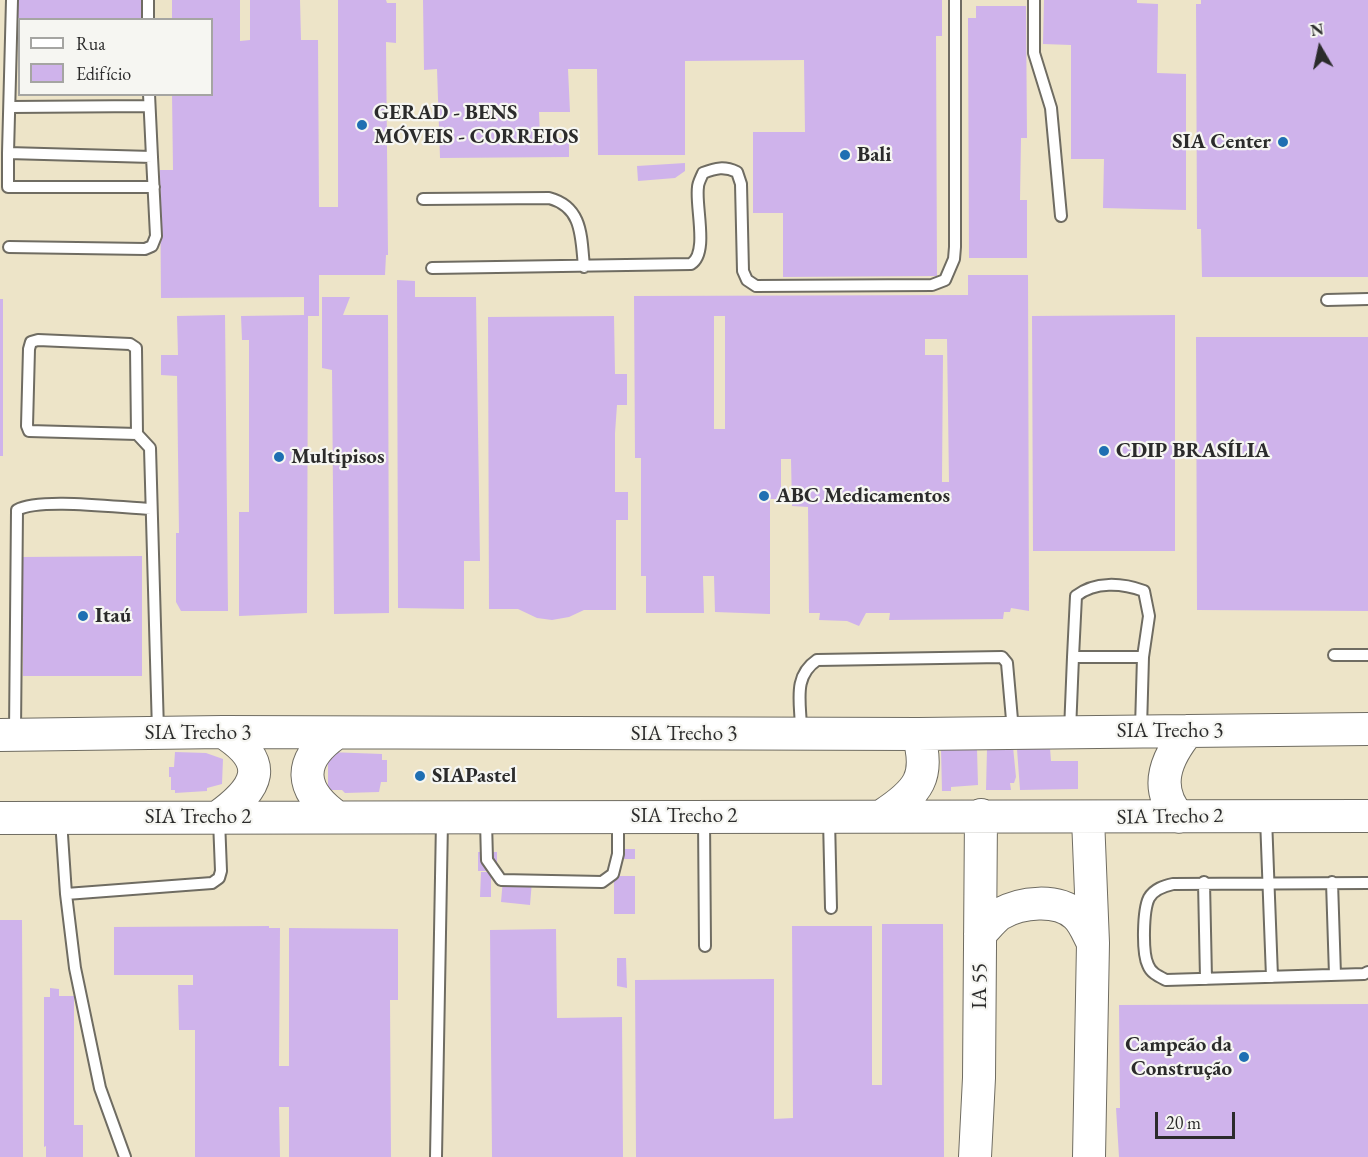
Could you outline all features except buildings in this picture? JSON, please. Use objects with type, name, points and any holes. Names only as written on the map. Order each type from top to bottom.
[{"type":"main road","name":"SIA Trecho 3","points":[[8,735],[223,732],[918,734],[1013,731],[1368,729]]},
{"type":"main road","points":[[1179,817],[1164,795],[1163,777],[1176,745],[1188,731]]},
{"type":"main road","points":[[218,817],[241,800],[252,785],[254,764],[242,744],[223,732]]},
{"type":"main road","points":[[335,734],[317,747],[311,756],[308,769],[309,783],[315,797],[337,817]]},
{"type":"main road","points":[[883,815],[904,801],[916,789],[923,771],[923,751],[918,734]]},
{"type":"main road","name":"IA 55","points":[[975,1157],[979,1078],[981,815]]},
{"type":"main road","name":"SIA Trecho 2","points":[[0,818],[1368,816]]},
{"type":"main road","points":[[1088,818],[1093,943],[1089,1157]]},
{"type":"main road","points":[[980,934],[1000,915],[1024,905],[1053,904],[1067,908],[1078,916],[1093,943]]},
{"type":"lane","points":[[12,0],[8,187],[154,187]]},
{"type":"lane","points":[[148,0],[148,18]]},
{"type":"lane","points":[[432,268],[684,266],[696,261],[700,247],[698,187],[703,174],[714,168],[727,168],[737,172],[741,184],[743,272],[747,280],[756,286],[932,285],[945,280],[954,259],[955,247],[955,0]]},
{"type":"lane","points":[[1034,0],[1034,52],[1051,108],[1061,216]]},
{"type":"lane","points":[[9,247],[145,249],[152,246],[156,236],[149,96]]},
{"type":"lane","points":[[10,107],[149,106]]},
{"type":"lane","points":[[8,153],[152,157]]},
{"type":"lane","points":[[423,199],[549,198],[558,200],[567,205],[578,222],[584,267]]},
{"type":"lane","points":[[1327,300],[1368,299]]},
{"type":"lane","points":[[137,434],[29,430],[27,426],[27,380],[32,342],[130,344],[136,348],[137,434],[150,448],[158,733]]},
{"type":"lane","points":[[8,735],[17,510],[24,506],[45,504],[151,509]]},
{"type":"lane","points":[[1070,731],[1076,596],[1091,586],[1114,585],[1144,591],[1149,616],[1143,657],[1141,731]]},
{"type":"lane","points":[[1334,654],[1368,655]]},
{"type":"lane","points":[[801,734],[800,678],[817,660],[1002,657],[1007,663],[1013,731]]},
{"type":"lane","points":[[1073,657],[1143,657]]},
{"type":"lane","points":[[829,815],[831,908]]},
{"type":"lane","points":[[436,1157],[442,816]]},
{"type":"lane","points":[[486,816],[487,860],[501,880],[602,882],[613,874],[618,854],[618,816]]},
{"type":"lane","points":[[704,816],[705,946]]},
{"type":"lane","points":[[1266,816],[1272,977]]},
{"type":"lane","points":[[66,894],[212,883],[219,878],[221,870],[218,817]]},
{"type":"lane","points":[[61,818],[66,894],[75,968],[100,1088],[125,1157]]},
{"type":"lane","points":[[1204,882],[1206,979]]},
{"type":"lane","points":[[1368,883],[1204,882],[1160,887],[1149,898],[1144,917],[1147,964],[1156,975],[1166,980],[1368,972]]},
{"type":"lane","points":[[1332,882],[1335,975]]},
{"type":"place","name":"GERAD - BENS MÓVEIS - CORREIOS","points":[[362,125]]},
{"type":"place","name":"SIA Center","points":[[1283,142]]},
{"type":"place","name":"Bali","points":[[845,155]]},
{"type":"place","name":"CDIP BRASÍLIA","points":[[1104,451]]},
{"type":"place","name":"Multipisos","points":[[279,457]]},
{"type":"place","name":"ABC Medicamentos","points":[[764,496]]},
{"type":"place","name":"Itaú","points":[[83,616]]},
{"type":"place","name":"SIAPastel","points":[[420,776]]},
{"type":"place","name":"Campeão da Construção","points":[[1244,1057]]}]
